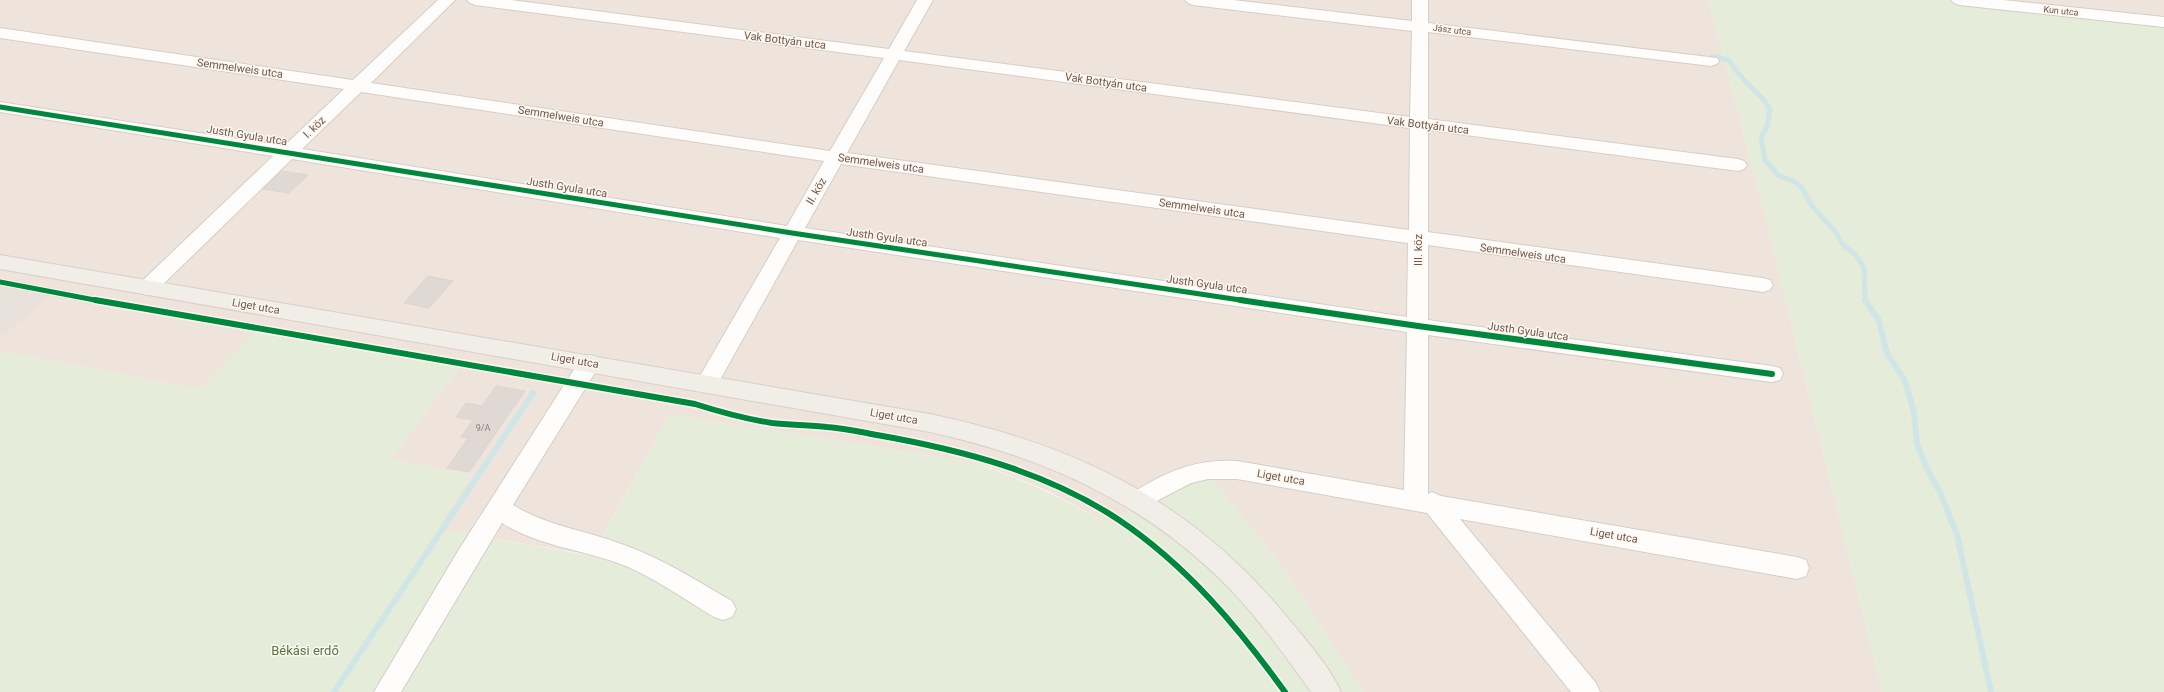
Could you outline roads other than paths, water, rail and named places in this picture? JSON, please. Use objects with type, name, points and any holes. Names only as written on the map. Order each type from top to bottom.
[{"type":"main road","name":"Liget utca","points":[[0,262],[707,383],[975,432],[1037,450],[1103,480],[1138,501],[1227,569],[1276,623],[1327,692]]},
{"type":"street","name":"I. köz","points":[[147,288],[447,0]]},
{"type":"street","name":"Vak Bottyán utca","points":[[475,0],[1738,165]]},
{"type":"street","name":"II. köz","points":[[707,383],[925,0]]},
{"type":"street","name":"Jász utca","points":[[1193,0],[1711,61]]},
{"type":"street","name":"III. köz","points":[[1420,0],[1418,326],[1424,501]]},
{"type":"street","name":"Kun utca","points":[[1959,0],[2164,22]]},
{"type":"street","name":"Semmelweis utca","points":[[0,33],[835,157],[1418,239],[1763,285]]},
{"type":"street","name":"Justh Gyula utca","points":[[0,107],[792,233],[1418,326],[1772,374]]},
{"type":"street","points":[[387,692],[498,508],[590,363]]},
{"type":"street","name":"Liget utca","points":[[1138,501],[1186,474],[1203,469],[1218,468],[1352,496],[1424,501],[1797,568]]},
{"type":"street","points":[[1424,501],[1587,692]]},
{"type":"street","points":[[498,508],[522,524],[555,536],[616,552],[644,562],[723,610]]},
{"type":"waterway","points":[[1713,56],[1729,60],[1738,73],[1770,109],[1767,127],[1761,137],[1765,160],[1778,175],[1795,182],[1802,188],[1812,206],[1834,230],[1843,245],[1856,255],[1864,268],[1865,301]]},
{"type":"waterway","points":[[1865,300],[1879,321],[1887,353],[1905,381],[1914,412],[1917,443],[1926,467],[1940,492],[1957,535],[1991,692]]},
{"type":"waterway","points":[[334,692],[533,393]]},
{"type":"park label","name":"Békási erdő","points":[[305,650]]}]
